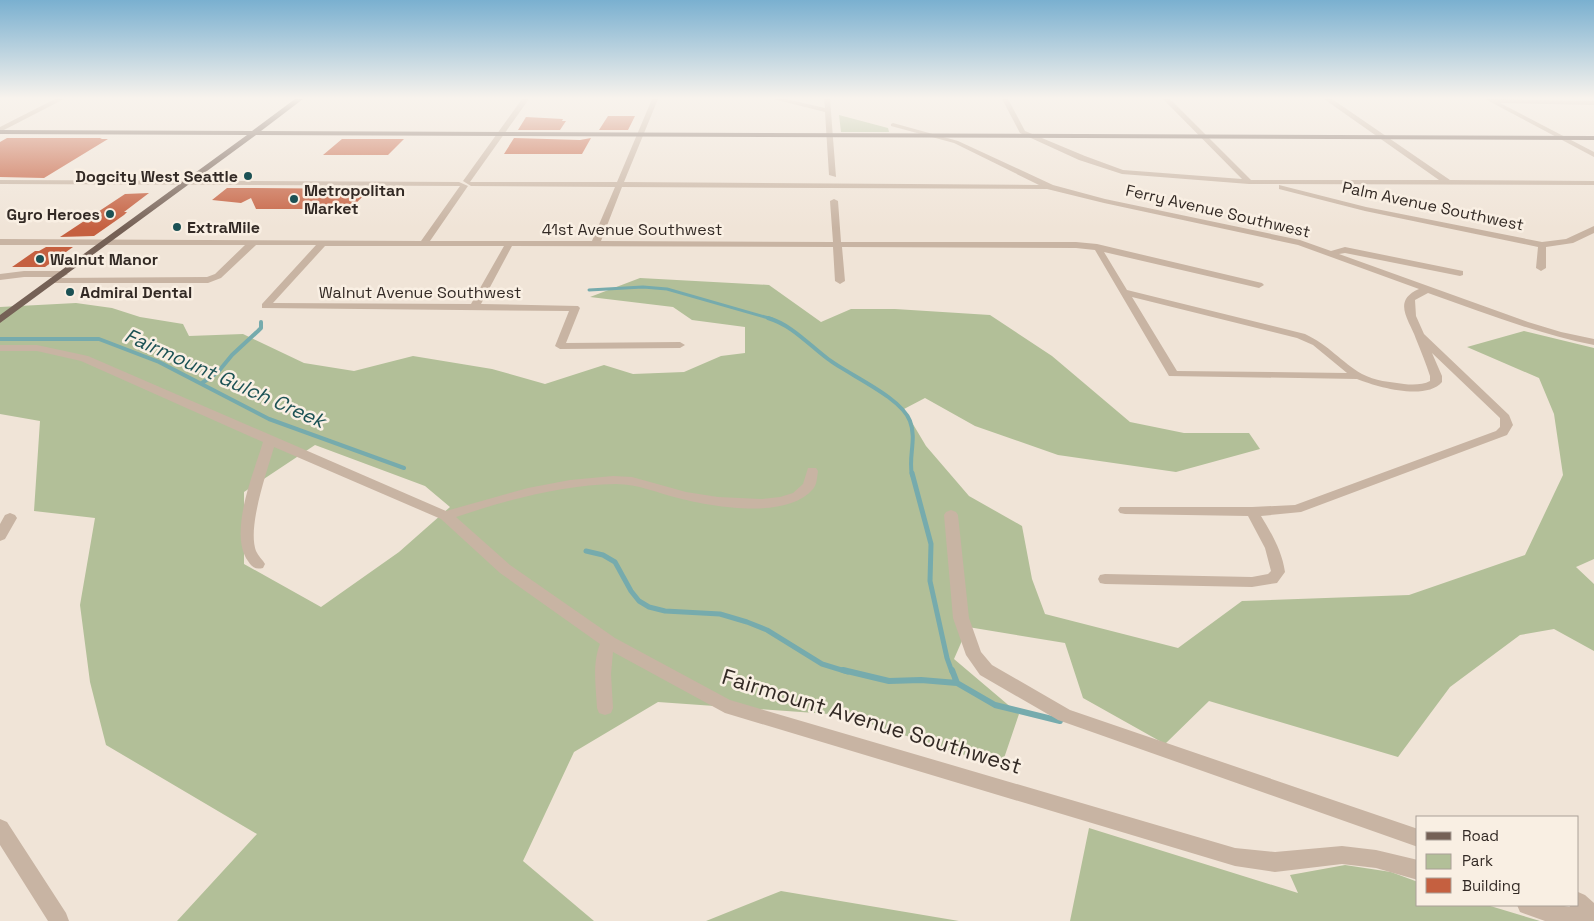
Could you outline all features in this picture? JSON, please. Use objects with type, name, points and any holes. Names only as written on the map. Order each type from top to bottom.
[{"type":"main road","points":[[0,320],[242,142]]},
{"type":"street","points":[[424,243],[495,142]]},
{"type":"street","points":[[595,244],[637,142]]},
{"type":"street","points":[[830,142],[833,175]]},
{"type":"street","name":"Ferry Avenue Southwest","points":[[954,142],[1050,186],[1104,201],[1300,243],[1559,335],[1594,342]]},
{"type":"street","points":[[1046,142],[1111,170],[1249,182],[1594,183]]},
{"type":"street","points":[[1208,142],[1249,182]]},
{"type":"street","points":[[1389,142],[1447,182]]},
{"type":"street","points":[[1568,142],[1594,155]]},
{"type":"street","points":[[0,182],[1050,186]]},
{"type":"street","name":"Palm Avenue Southwest","points":[[1264,182],[1365,209],[1542,245],[1559,244],[1581,238],[1594,229]]},
{"type":"street","points":[[834,201],[840,281]]},
{"type":"street","name":"41st Avenue Southwest","points":[[0,242],[1076,245],[1097,247],[1259,285]]},
{"type":"street","points":[[54,280],[202,281],[213,279],[254,242]]},
{"type":"street","name":"Walnut Avenue Southwest","points":[[323,242],[265,306],[575,308],[560,346],[680,345]]},
{"type":"street","points":[[474,308],[509,244]]},
{"type":"street","points":[[1541,268],[1542,245]]},
{"type":"street","points":[[1097,247],[1173,374],[1358,376]]},
{"type":"street","points":[[1330,254],[1340,250],[1351,251],[1460,273]]},
{"type":"street","points":[[0,277],[24,274],[63,274]]},
{"type":"street","points":[[1124,292],[1301,336],[1316,344],[1358,376],[1380,384],[1411,388],[1431,386],[1436,382],[1436,376],[1413,321],[1409,303],[1413,296],[1428,289]]},
{"type":"street","points":[[1125,510],[1252,512],[1296,509],[1484,441],[1506,429],[1505,417],[1498,409],[1420,335]]},
{"type":"street","name":"Fairmount Avenue Southwest","points":[[0,348],[37,348],[84,358],[410,502],[446,516],[505,569],[610,642],[725,706],[1235,857],[1275,862],[1342,854],[1376,859],[1416,869]]},
{"type":"street","points":[[258,564],[250,553],[247,541],[248,520],[270,440]]},
{"type":"street","points":[[446,516],[487,501],[538,489],[612,480],[629,480],[686,496],[738,503],[776,502],[793,499],[803,493],[813,479],[812,471]]},
{"type":"street","points":[[1105,579],[1262,582],[1272,579],[1278,572],[1272,547],[1252,512]]},
{"type":"street","points":[[950,515],[961,618],[974,655],[986,670],[1064,715],[1416,837]]},
{"type":"street","points":[[0,536],[10,518]]},
{"type":"street","points":[[605,708],[603,665],[604,653],[610,642]]},
{"type":"street","points":[[0,828],[59,920]]},
{"type":"street","points":[[1530,906],[1567,918],[1588,910]]},
{"type":"green space","points":[[640,278],[769,285],[821,322],[851,309],[895,309],[990,315],[1052,356],[1130,422],[1184,433],[1249,433],[1260,449],[1176,472],[1058,455],[975,426],[925,398],[904,409],[926,446],[969,496],[1022,526],[1032,579],[1045,614],[1178,648],[1242,601],[1409,595],[1525,555],[1563,475],[1554,414],[1539,378],[1467,347],[1524,331],[1594,348],[1594,559],[1576,567],[1594,584],[1594,651],[1554,629],[1520,635],[1450,687],[1398,757],[1209,701],[1165,744],[1083,698],[1065,643],[968,627],[954,659],[1019,714],[1001,767],[843,715],[658,702],[574,752],[523,861],[594,921],[177,921],[257,834],[106,745],[90,682],[80,605],[95,518],[34,511],[40,421],[0,414],[0,307],[76,303],[112,308],[140,317],[183,324],[189,336],[243,334],[304,363],[354,371],[413,356],[492,369],[545,384],[604,365],[633,374],[684,372],[721,356],[745,353],[745,327],[692,320],[673,307],[590,297]],"holes":[[[315,445],[425,486],[450,507],[399,552],[321,607],[244,564],[244,492]]]},
{"type":"green space","points":[[1089,828],[1298,893],[1290,875],[1345,865],[1391,872],[1416,881],[1416,906],[1490,906],[1540,921],[1070,921]]},
{"type":"green space","points":[[781,891],[959,921],[706,921]]},
{"type":"building","points":[[0,142],[103,142],[44,178],[0,177]]},
{"type":"building","points":[[338,142],[401,142],[388,155],[323,155]]},
{"type":"building","points":[[512,142],[589,142],[582,154],[504,154]]},
{"type":"building","name":"Metropolitan Market","points":[[227,188],[371,189],[357,202],[347,205],[343,209],[256,209],[251,198],[241,203],[212,200]]},
{"type":"building","points":[[149,193],[124,212],[127,212],[124,215],[94,236],[60,237],[125,194]]},
{"type":"building","name":"Walnut Manor","points":[[46,247],[73,247],[45,267],[12,267],[35,251]]},
{"type":"waterway","points":[[589,290],[643,287],[667,289],[772,319]]},
{"type":"waterway","points":[[768,318],[793,330],[828,359],[886,395],[905,412],[910,421],[913,434],[912,475]]},
{"type":"waterway","points":[[202,383],[218,372],[232,355],[261,328],[261,322]]},
{"type":"waterway","name":"Fairmount Gulch Creek","points":[[0,339],[99,339],[159,362],[269,419],[404,468]]},
{"type":"waterway","points":[[912,473],[931,544],[930,581],[947,658],[952,672]]},
{"type":"waterway","name":"Fairmount Gulch Creek","points":[[586,551],[603,555],[615,562],[631,591],[639,601],[649,607],[665,611],[720,614],[747,622],[767,630],[822,664],[848,672]]},
{"type":"waterway","name":"Fairmount Gulch Creek","points":[[843,670],[889,681],[921,680],[957,683]]},
{"type":"waterway","points":[[952,670],[957,683]]},
{"type":"waterway","name":"Fairmount Gulch Creek","points":[[957,683],[995,705],[1060,721]]},
{"type":"place","name":"Dogcity West Seattle","points":[[248,176]]},
{"type":"place","name":"Metropolitan Market","points":[[294,199]]},
{"type":"place","name":"Gyro Heroes","points":[[110,214]]},
{"type":"place","name":"ExtraMile","points":[[177,227]]},
{"type":"place","name":"Walnut Manor","points":[[40,259]]},
{"type":"place","name":"Admiral Dental","points":[[70,292]]}]
